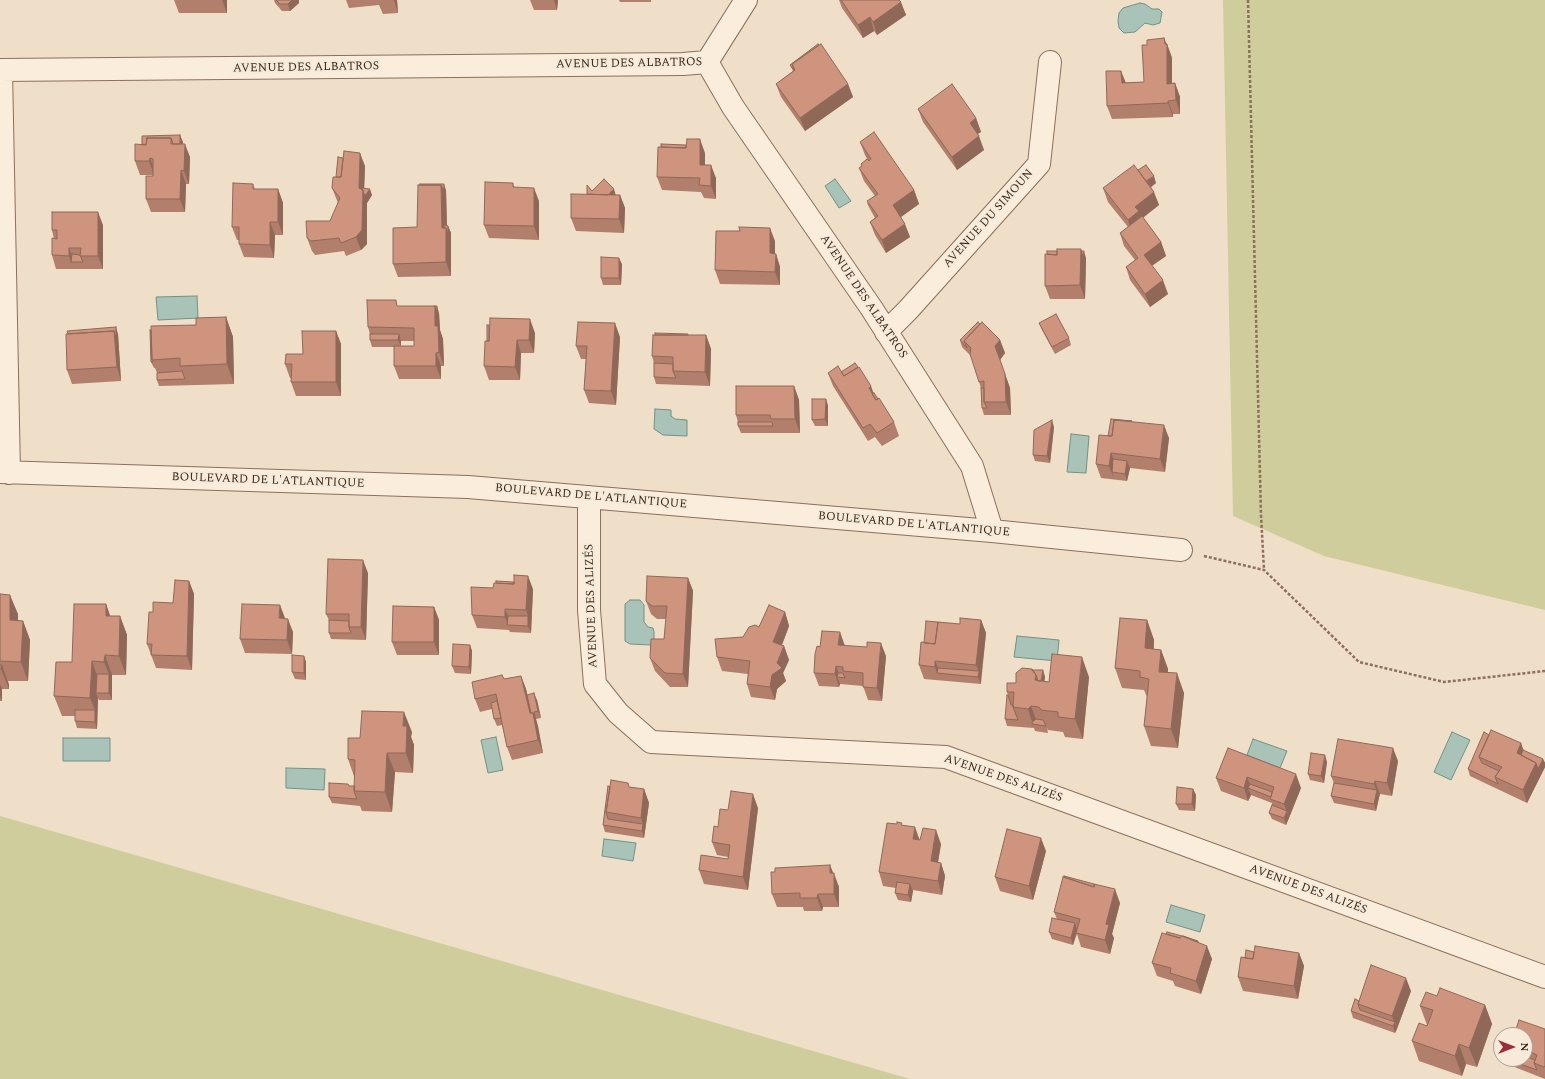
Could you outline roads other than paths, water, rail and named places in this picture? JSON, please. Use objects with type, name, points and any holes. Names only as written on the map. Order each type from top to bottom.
[{"type":"street","points":[[707,62],[746,0]]},
{"type":"street","name":"AVENUE DES ALBATROS","points":[[0,70],[676,64],[707,62],[733,106],[886,332],[972,466],[992,531]]},
{"type":"street","name":"AVENUE DU SIMOUN","points":[[886,332],[908,310],[1039,164],[1050,62]]},
{"type":"street","points":[[0,70],[4,473]]},
{"type":"street","name":"BOULEVARD DE L'ATLANTIQUE","points":[[4,473],[468,487],[992,531],[1181,550]]},
{"type":"street","name":"AVENUE DES ALIZÉS","points":[[589,497],[589,610],[595,684],[618,713],[651,742],[946,757],[1545,976]]}]
